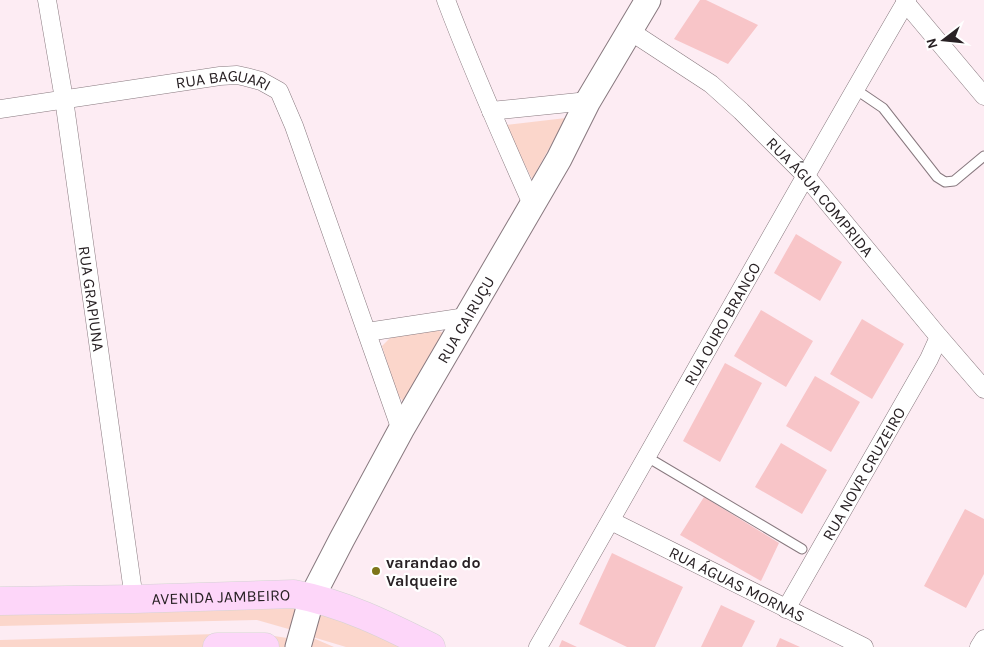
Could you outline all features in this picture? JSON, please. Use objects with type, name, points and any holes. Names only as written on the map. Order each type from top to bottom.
[{"type":"main road","name":"RUA CAIRUÇU","points":[[299,644],[310,606],[342,539],[401,430],[559,159],[588,101],[648,0]]},
{"type":"main road","name":"AVENIDA JAMBEIRO","points":[[0,601],[294,594],[310,606],[334,604],[378,621],[431,647]]},
{"type":"main road","points":[[217,647],[265,647]]},
{"type":"street","name":"RUA GRAPIUNA","points":[[48,0],[64,99],[134,599]]},
{"type":"street","points":[[446,0],[491,111],[532,204]]},
{"type":"street","points":[[906,1],[984,96]]},
{"type":"street","name":"RUA OURO BRANCO","points":[[538,647],[611,521],[805,175],[906,1]]},
{"type":"street","name":"RUA ÁGUA COMPRIDA","points":[[630,31],[711,84],[805,175],[984,389]]},
{"type":"street","name":"RUA BAGUARI","points":[[0,108],[220,76],[237,75],[261,81],[279,91],[294,126],[401,430]]},
{"type":"street","points":[[491,111],[588,101]]},
{"type":"street","points":[[367,332],[466,318]]},
{"type":"street","name":"RUA NOVR CRUZEIRO","points":[[786,609],[929,359],[939,336]]},
{"type":"street","name":"RUA ÁGUAS MORNAS","points":[[611,521],[864,647]]},
{"type":"street","points":[[979,647],[984,639]]},
{"type":"lane","points":[[855,89],[884,108],[937,177],[945,182],[954,181],[984,156]]},
{"type":"lane","points":[[647,457],[802,549]]},
{"type":"shaded area","points":[[566,118],[532,179],[505,125]]},
{"type":"shaded area","points":[[431,327],[445,334],[404,402],[397,395],[382,346],[396,332]]},
{"type":"shaded area","points":[[264,591],[410,647],[346,647],[306,635],[334,647],[297,647],[299,632],[257,620],[0,626],[0,604]]},
{"type":"shaded area","points":[[254,633],[294,639],[294,647],[0,647],[0,640]]},
{"type":"building","points":[[700,0],[706,0],[758,25],[728,64],[674,39]]},
{"type":"building","points":[[796,234],[842,262],[820,301],[774,273]]},
{"type":"building","points":[[761,310],[813,341],[786,387],[734,356]]},
{"type":"building","points":[[862,319],[904,344],[872,399],[830,374]]},
{"type":"building","points":[[725,363],[762,383],[720,462],[683,441]]},
{"type":"building","points":[[815,376],[860,402],[831,452],[786,426]]},
{"type":"building","points":[[781,443],[827,470],[802,514],[755,487]]},
{"type":"building","points":[[704,497],[779,543],[761,581],[680,535]]},
{"type":"building","points":[[965,509],[984,519],[984,574],[966,608],[924,586]]},
{"type":"building","points":[[612,553],[683,587],[655,647],[627,647],[579,624]]},
{"type":"building","points":[[721,605],[755,621],[742,647],[701,647]]},
{"type":"building","points":[[780,638],[800,647],[776,647]]},
{"type":"building","points":[[562,640],[577,647],[559,647]]},
{"type":"place","name":"varandao do Valqueire","points":[[376,571]]}]
